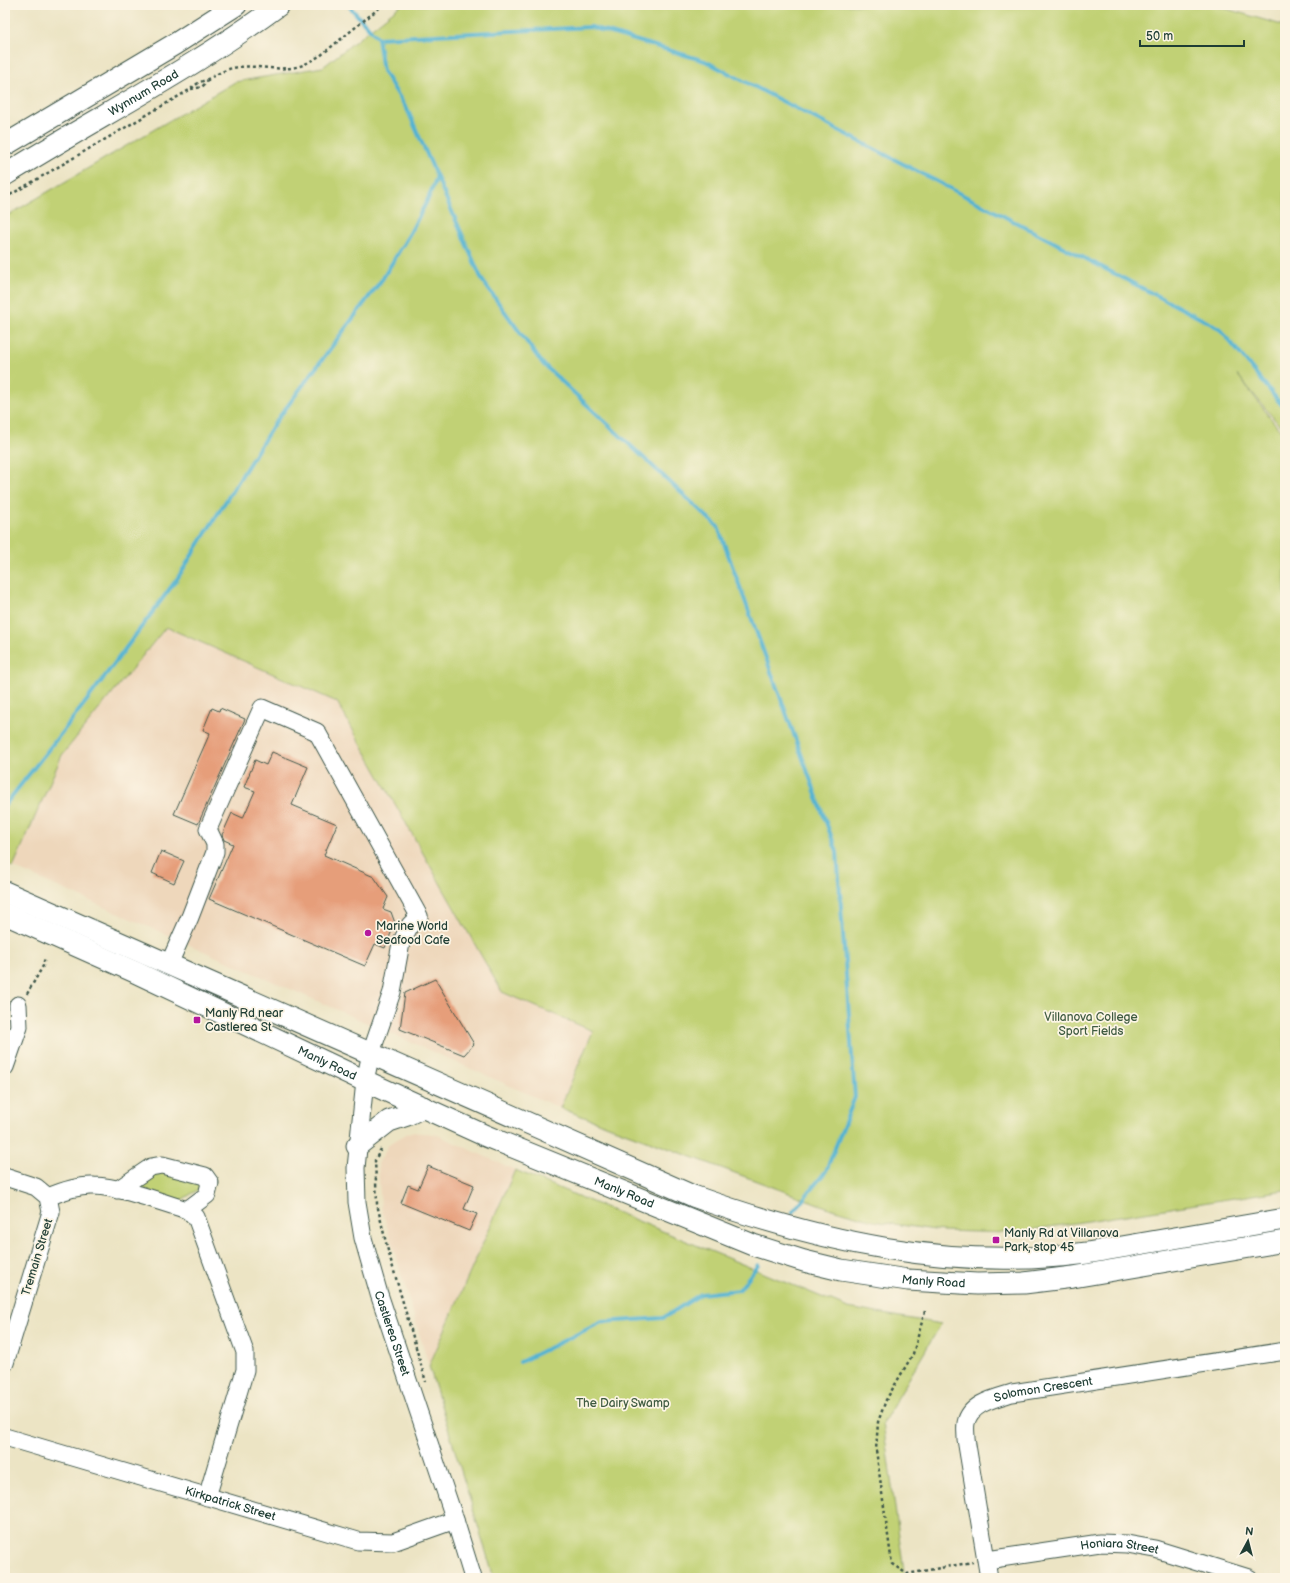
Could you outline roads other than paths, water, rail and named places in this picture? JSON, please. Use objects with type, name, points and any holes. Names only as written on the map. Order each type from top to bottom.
[{"type":"main road","name":"Wynnum Road","points":[[5,145],[175,44],[236,5]]},
{"type":"main road","name":"Wynnum Road","points":[[5,176],[66,137],[215,50],[279,5]]},
{"type":"main road","name":"Manly Road","points":[[5,892],[693,1196],[772,1223],[856,1243],[906,1252],[949,1257],[987,1259],[1062,1256],[1115,1249],[1285,1219]]},
{"type":"main road","name":"Manly Road","points":[[5,914],[135,972],[365,1081],[522,1151],[752,1245],[804,1261],[872,1276],[940,1283],[977,1284],[1024,1282],[1073,1277],[1285,1241]]},
{"type":"main road","points":[[358,1146],[389,1121],[423,1107]]},
{"type":"street","name":"Castlerea Street","points":[[169,964],[190,917],[215,852],[215,844],[208,829],[262,708],[317,732],[419,916],[410,925],[401,943],[392,992],[371,1053],[365,1081],[358,1146],[356,1185],[357,1202],[363,1238],[379,1294],[473,1578]]},
{"type":"street","points":[[5,1067],[19,1027],[18,1005]]},
{"type":"street","points":[[118,1190],[150,1167],[162,1165],[205,1176],[210,1183],[207,1195],[187,1210]]},
{"type":"street","points":[[5,1177],[36,1187],[48,1197],[70,1189],[93,1185],[118,1190],[187,1210],[196,1217],[245,1352],[245,1370],[207,1496]]},
{"type":"street","name":"Tremain Street","points":[[5,1363],[51,1212],[48,1197]]},
{"type":"street","name":"Solomon Crescent","points":[[990,1578],[966,1439],[966,1422],[975,1408],[985,1401],[1012,1393],[1285,1351]]},
{"type":"street","name":"Kirkpatrick Street","points":[[5,1437],[358,1541],[393,1542],[455,1520]]},
{"type":"street","name":"Honiara Street","points":[[987,1560],[1100,1543],[1127,1544],[1155,1549],[1249,1578]]},
{"type":"waterway","points":[[348,5],[378,38]]},
{"type":"waterway","points":[[378,38],[591,27],[705,61],[1219,328],[1285,409]]},
{"type":"waterway","points":[[378,38],[383,71],[408,111],[482,280],[542,363],[718,527],[837,852],[855,1097],[826,1171],[793,1212]]},
{"type":"waterway","points":[[5,805],[88,699],[177,579],[274,424],[383,278],[410,233],[428,199],[437,176]]},
{"type":"waterway","points":[[520,1362],[602,1322],[663,1318],[701,1294],[739,1290],[758,1265]]},
{"type":"place","name":"Marine World Seafood Cafe","points":[[368,933]]},
{"type":"place","name":"Manly Rd near Castlerea St","points":[[197,1020]]},
{"type":"place","name":"Manly Rd at Villanova Park, stop 45","points":[[996,1240]]},
{"type":"park label","name":"Villanova College Sport Fields","points":[[1091,1024]]},
{"type":"park label","name":"The Dairy Swamp","points":[[623,1403]]}]
